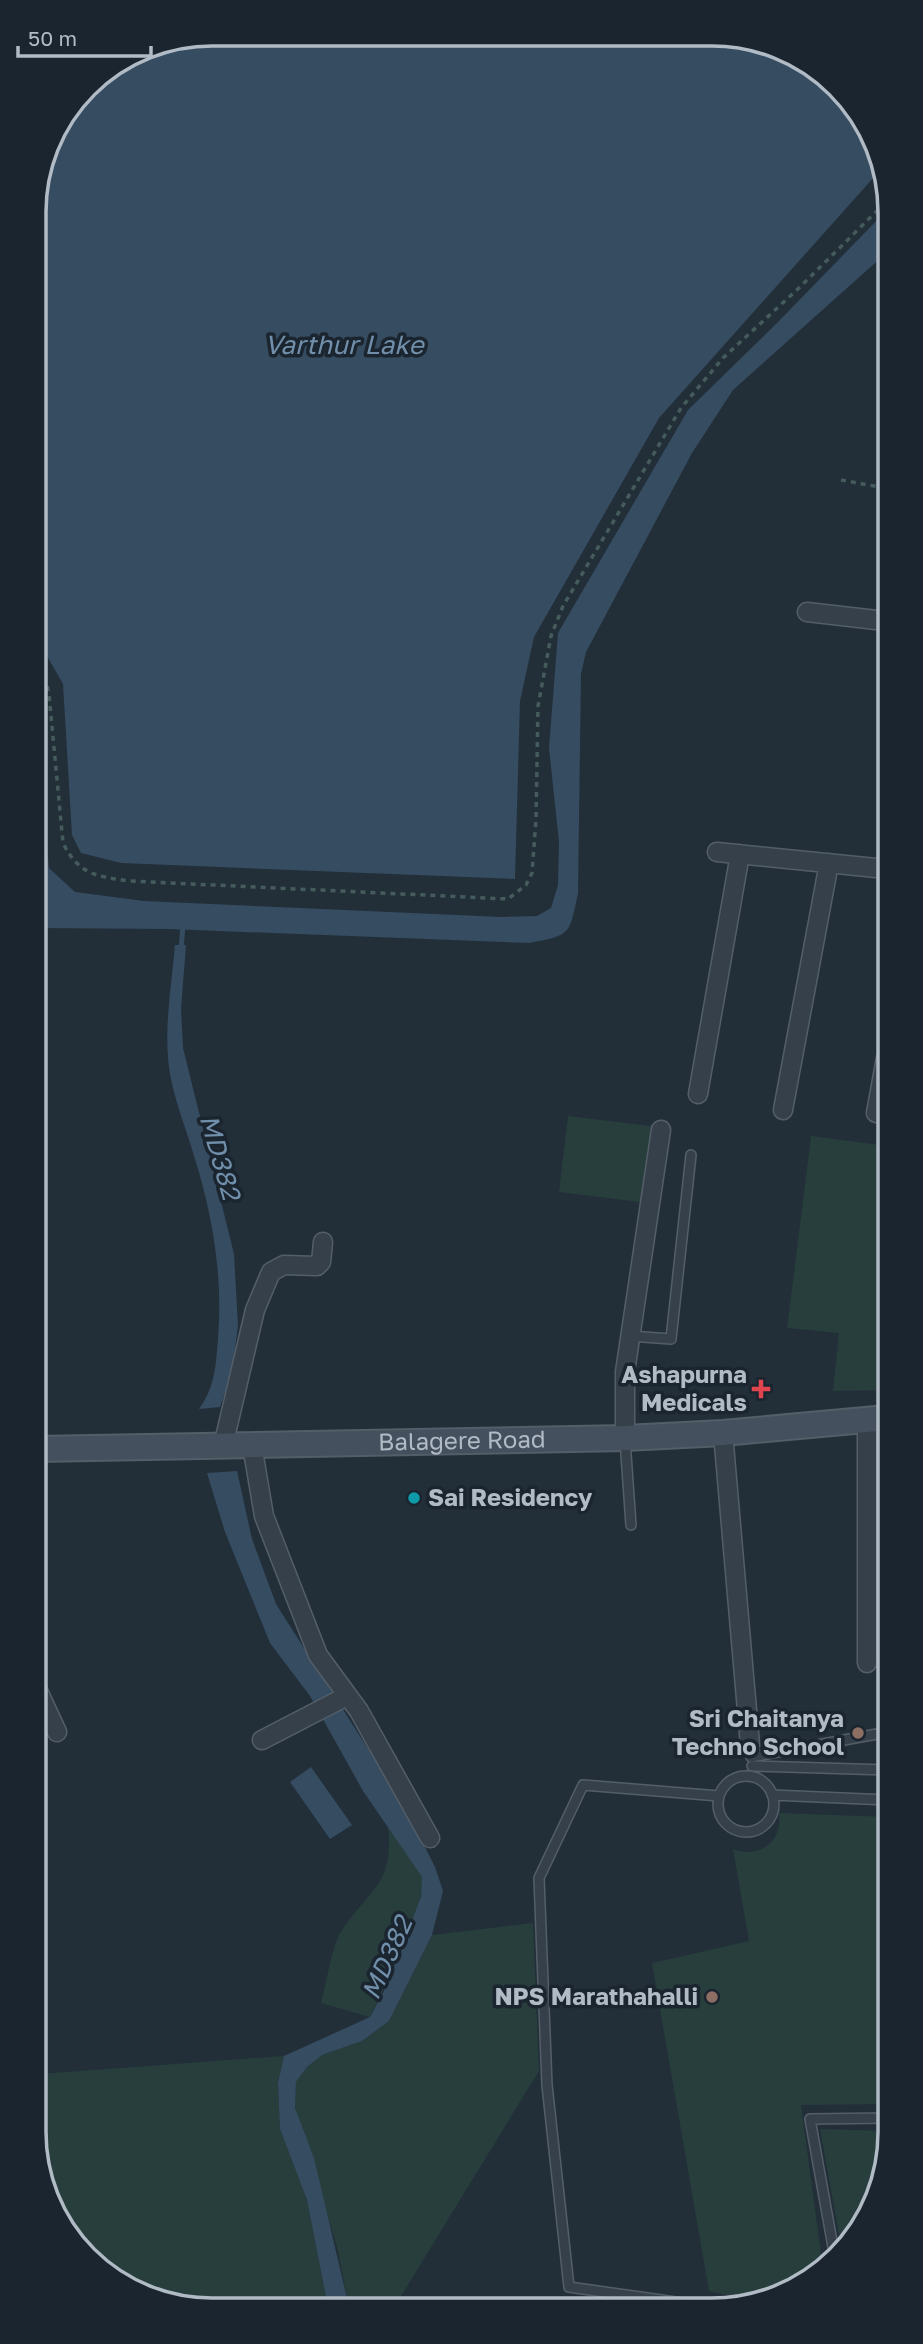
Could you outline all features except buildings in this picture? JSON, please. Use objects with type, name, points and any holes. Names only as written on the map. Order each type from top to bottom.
[{"type":"street","points":[[807,612],[878,620]]},
{"type":"street","points":[[717,852],[878,868]]},
{"type":"street","points":[[698,1094],[740,854]]},
{"type":"street","points":[[783,1110],[829,863]]},
{"type":"street","points":[[876,1113],[878,1105]]},
{"type":"street","points":[[625,1438],[625,1372],[661,1130]]},
{"type":"street","points":[[223,1446],[255,1310],[271,1272],[284,1265],[317,1266],[321,1262],[323,1242]]},
{"type":"street","points":[[867,1663],[877,1419]]},
{"type":"street","name":"Balagere Road","points":[[46,1449],[625,1438],[723,1433],[877,1419]]},
{"type":"street","points":[[723,1433],[751,1756]]},
{"type":"street","points":[[252,1445],[264,1516],[318,1654],[343,1698],[359,1711],[430,1838]]},
{"type":"street","points":[[262,1740],[343,1698]]},
{"type":"street","points":[[46,1708],[57,1732]]},
{"type":"lane","points":[[630,1336],[671,1339],[691,1155]]},
{"type":"lane","points":[[625,1438],[631,1525]]},
{"type":"lane","points":[[751,1756],[877,1736]]},
{"type":"lane","points":[[751,1756],[877,1769]]},
{"type":"lane","points":[[751,1756],[753,1777]]},
{"type":"lane","points":[[753,1777],[767,1786],[774,1804],[768,1822],[751,1832],[742,1832],[732,1829],[720,1815],[719,1796],[731,1780],[753,1777]]},
{"type":"lane","points":[[647,2298],[569,2287],[547,2085],[540,1878],[583,1785],[719,1796]]},
{"type":"lane","points":[[772,1795],[877,1800]]},
{"type":"lane","points":[[833,2245],[810,2119],[877,2118]]},
{"type":"path","points":[[46,683],[50,695],[63,843],[72,861],[85,872],[129,881],[508,899],[526,885],[532,873],[538,706],[551,636],[563,606],[681,408],[723,358],[800,288],[878,210]]},
{"type":"path","points":[[841,480],[878,487]]},
{"type":"green space","points":[[568,1116],[658,1127],[648,1203],[559,1192]]},
{"type":"green space","points":[[811,1136],[878,1145],[877,1390],[833,1391],[839,1333],[787,1328]]},
{"type":"green space","points":[[779,1813],[877,1817],[877,2104],[801,2105],[821,2256],[804,2270],[775,2286],[734,2297],[709,2291],[652,1963],[749,1941],[733,1849],[743,1852],[760,1850],[773,1840],[779,1823]]},
{"type":"green space","points":[[388,1827],[420,1871],[422,1888],[403,1946],[370,2017],[321,2003],[337,1939],[383,1875],[389,1847]]},
{"type":"green space","points":[[533,1923],[539,2071],[400,2298],[350,2298],[347,2297],[337,2247],[295,2108],[296,2082],[307,2067],[322,2055],[362,2041],[389,2021],[432,1935]]},
{"type":"green space","points":[[284,2056],[278,2083],[280,2129],[307,2200],[326,2298],[190,2297],[158,2290],[111,2264],[94,2250],[80,2233],[58,2196],[47,2154],[46,2073]]},
{"type":"green space","points":[[820,2129],[877,2131],[874,2165],[865,2196],[840,2237]]},
{"type":"water","name":"Varthur Lake","points":[[212,46],[733,47],[765,54],[804,74],[829,94],[843,111],[865,148],[874,177],[659,418],[534,637],[520,701],[515,879],[121,863],[81,853],[72,835],[63,684],[46,654],[46,201],[51,169],[63,138],[94,94],[119,74],[148,58],[169,51]]},
{"type":"water","points":[[878,219],[878,260],[733,390],[692,453],[586,652],[581,674],[578,893],[573,917],[566,931],[554,938],[529,943],[169,929],[46,928],[46,834],[49,868],[75,892],[144,901],[502,917],[537,916],[551,908],[558,885],[559,842],[549,748],[558,633],[688,410]]},
{"type":"water","points":[[175,945],[186,945],[181,1009],[183,1048],[234,1254],[238,1325],[232,1372],[220,1407],[199,1409],[212,1384],[215,1367],[219,1315],[218,1270],[207,1203],[169,1070],[167,1029]]},
{"type":"water","points":[[237,1471],[252,1539],[276,1604],[405,1807],[435,1867],[443,1891],[432,1935],[389,2021],[362,2041],[322,2055],[307,2067],[296,2082],[295,2108],[314,2158],[347,2298],[326,2298],[307,2200],[280,2129],[278,2083],[284,2056],[370,2017],[384,1991],[412,1921],[421,1896],[422,1877],[363,1791],[310,1696],[270,1643],[225,1532],[207,1473]]},
{"type":"water","points":[[311,1767],[352,1825],[330,1839],[290,1782]]},
{"type":"waterway","name":"MD382","points":[[181,950],[183,925]]},
{"type":"place","name":"Ashapurna Medicals","points":[[761,1389]]},
{"type":"place","name":"Sai Residency","points":[[414,1498]]},
{"type":"place","name":"Sri Chaitanya Techno School","points":[[858,1733]]},
{"type":"place","name":"NPS Marathahalli","points":[[712,1997]]}]
